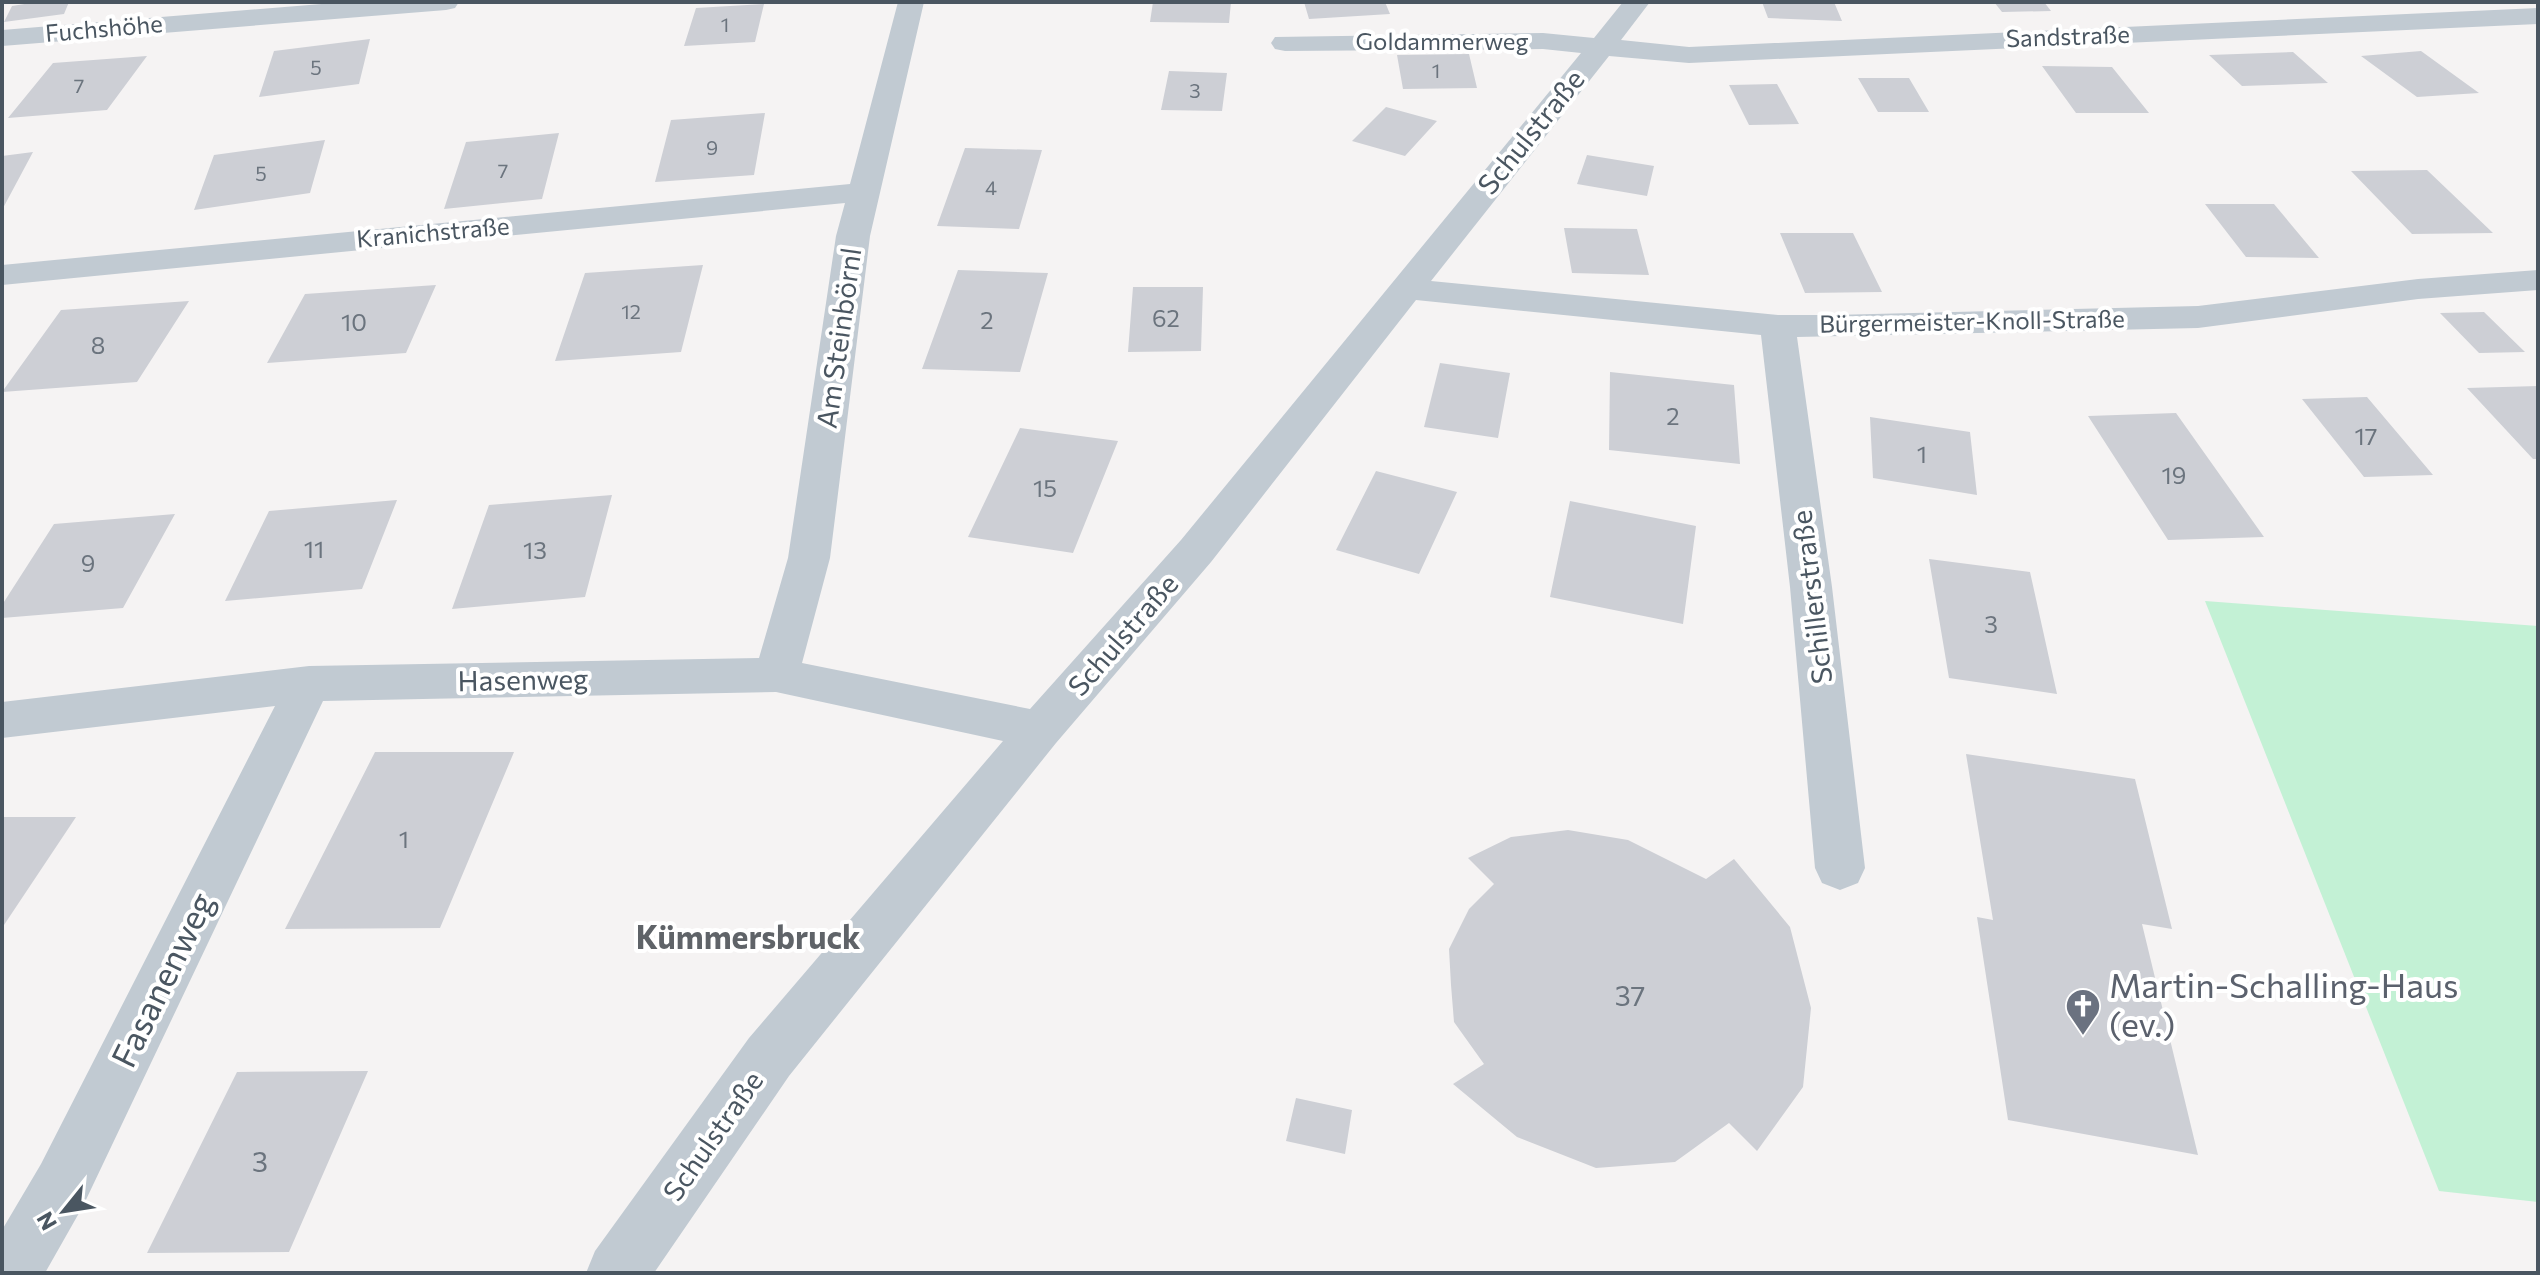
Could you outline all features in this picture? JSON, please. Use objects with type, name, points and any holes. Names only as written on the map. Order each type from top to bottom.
[{"type":"street","name":"Fuchshöhe","points":[[2,38],[446,2]]},
{"type":"street","name":"Am Steinbörnl","points":[[776,675],[809,558],[853,236],[911,2]]},
{"type":"street","name":"Schulstraße","points":[[617,1273],[769,1057],[1040,730],[1196,551],[1637,2]]},
{"type":"street","points":[[2262,2],[2288,27]]},
{"type":"street","name":"Sandstraße","points":[[1598,48],[1689,55],[2538,16]]},
{"type":"street","name":"Goldammerweg","points":[[1285,43],[1543,41],[1598,48]]},
{"type":"street","name":"Kranichstraße","points":[[2,275],[865,192]]},
{"type":"street","name":"Bürgermeister-Knoll-Straße","points":[[1405,289],[1778,326],[2198,317],[2418,289],[2538,280]]},
{"type":"street","name":"Schillerstraße","points":[[1778,326],[1811,587],[1840,868]]},
{"type":"street","name":"Hasenweg","points":[[2,720],[309,684],[776,675],[1040,730]]},
{"type":"street","name":"Fasanenweg","points":[[11,1273],[62,1185],[309,684]]},
{"type":"green space","points":[[2205,601],[2538,626],[2538,1202],[2439,1191]]},
{"type":"building","points":[[69,2],[64,14],[4,22],[12,6]]},
{"type":"building","points":[[1153,2],[1231,2],[1229,23],[1150,22]]},
{"type":"building","points":[[1304,2],[1385,2],[1390,14],[1309,19]]},
{"type":"building","points":[[1762,2],[1834,2],[1842,21],[1768,18]]},
{"type":"building","points":[[1994,2],[2044,2],[2051,11],[2002,12]]},
{"type":"building","points":[[764,4],[755,42],[684,46],[696,8]]},
{"type":"building","points":[[370,39],[359,84],[259,97],[274,51]]},
{"type":"building","points":[[2421,51],[2479,93],[2417,97],[2361,56]]},
{"type":"building","points":[[2293,52],[2328,83],[2242,86],[2209,55]]},
{"type":"building","points":[[1469,54],[1477,88],[1403,89],[1397,55]]},
{"type":"building","points":[[147,56],[107,110],[8,118],[53,63]]},
{"type":"building","points":[[2042,66],[2112,67],[2149,113],[2076,113]]},
{"type":"building","points":[[1169,71],[1227,73],[1222,111],[1161,110]]},
{"type":"building","points":[[1858,78],[1909,78],[1929,112],[1878,112]]},
{"type":"building","points":[[1777,84],[1799,124],[1749,125],[1729,85]]},
{"type":"building","points":[[1386,107],[1437,121],[1405,156],[1352,141]]},
{"type":"building","points":[[765,113],[754,175],[655,182],[671,120]]},
{"type":"building","points":[[559,133],[542,199],[444,209],[466,142]]},
{"type":"building","points":[[325,140],[310,193],[194,210],[214,155]]},
{"type":"building","points":[[965,148],[1042,150],[1019,229],[937,226]]},
{"type":"building","points":[[33,152],[2,210],[2,156]]},
{"type":"building","points":[[1587,155],[1654,166],[1647,196],[1577,184]]},
{"type":"building","points":[[2427,170],[2493,233],[2412,234],[2351,171]]},
{"type":"building","points":[[2205,204],[2274,204],[2319,258],[2246,257]]},
{"type":"building","points":[[1564,228],[1637,229],[1649,275],[1572,273]]},
{"type":"building","points":[[1780,233],[1853,233],[1882,292],[1805,293]]},
{"type":"building","points":[[703,265],[681,352],[555,361],[585,273]]},
{"type":"building","points":[[958,270],[1048,273],[1020,372],[922,369]]},
{"type":"building","points":[[436,285],[406,353],[267,363],[305,294]]},
{"type":"building","points":[[1133,287],[1203,287],[1201,351],[1128,352]]},
{"type":"building","points":[[189,301],[137,382],[2,392],[61,310]]},
{"type":"building","points":[[2484,312],[2525,352],[2479,353],[2440,313]]},
{"type":"building","points":[[1440,363],[1510,373],[1498,438],[1424,427]]},
{"type":"building","points":[[1610,372],[1734,385],[1740,464],[1609,450]]},
{"type":"building","points":[[2538,386],[2538,459],[2533,459],[2467,388]]},
{"type":"building","points":[[2367,397],[2433,475],[2364,477],[2302,399]]},
{"type":"building","points":[[2176,413],[2264,537],[2168,540],[2088,416]]},
{"type":"building","points":[[1870,417],[1970,432],[1977,495],[1873,478]]},
{"type":"building","points":[[1020,428],[1118,441],[1073,553],[968,537]]},
{"type":"building","points":[[1376,471],[1457,492],[1419,574],[1336,550]]},
{"type":"building","points":[[612,495],[585,597],[452,609],[489,505]]},
{"type":"building","points":[[397,500],[362,589],[225,601],[269,511]]},
{"type":"building","points":[[1570,501],[1696,526],[1683,624],[1550,597]]},
{"type":"building","points":[[175,514],[123,608],[2,618],[2,605],[54,524]]},
{"type":"building","points":[[1929,559],[2030,572],[2057,694],[1949,678]]},
{"type":"building","points":[[375,752],[514,752],[440,928],[285,929]]},
{"type":"building","name":"Martin-Schalling-Haus (ev.)","points":[[1966,754],[2135,779],[2172,929],[2142,924],[2198,1155],[2008,1120],[1977,917],[1993,920]]},
{"type":"building","points":[[2,817],[76,817],[2,928]]},
{"type":"building","points":[[1568,830],[1628,840],[1706,879],[1734,859],[1790,927],[1811,1008],[1803,1087],[1757,1151],[1729,1123],[1675,1162],[1596,1168],[1517,1137],[1453,1084],[1484,1064],[1454,1022],[1451,985],[1449,949],[1469,909],[1494,884],[1468,858],[1511,837]]},
{"type":"building","points":[[368,1071],[289,1252],[147,1253],[237,1072]]},
{"type":"building","points":[[1296,1098],[1352,1110],[1345,1154],[1286,1141]]},
{"type":"place","name":"Martin-Schalling-Haus (ev.)","points":[[2083,1037]]},
{"type":"district","name":"Kümmersbruck","points":[[748,938]]}]
